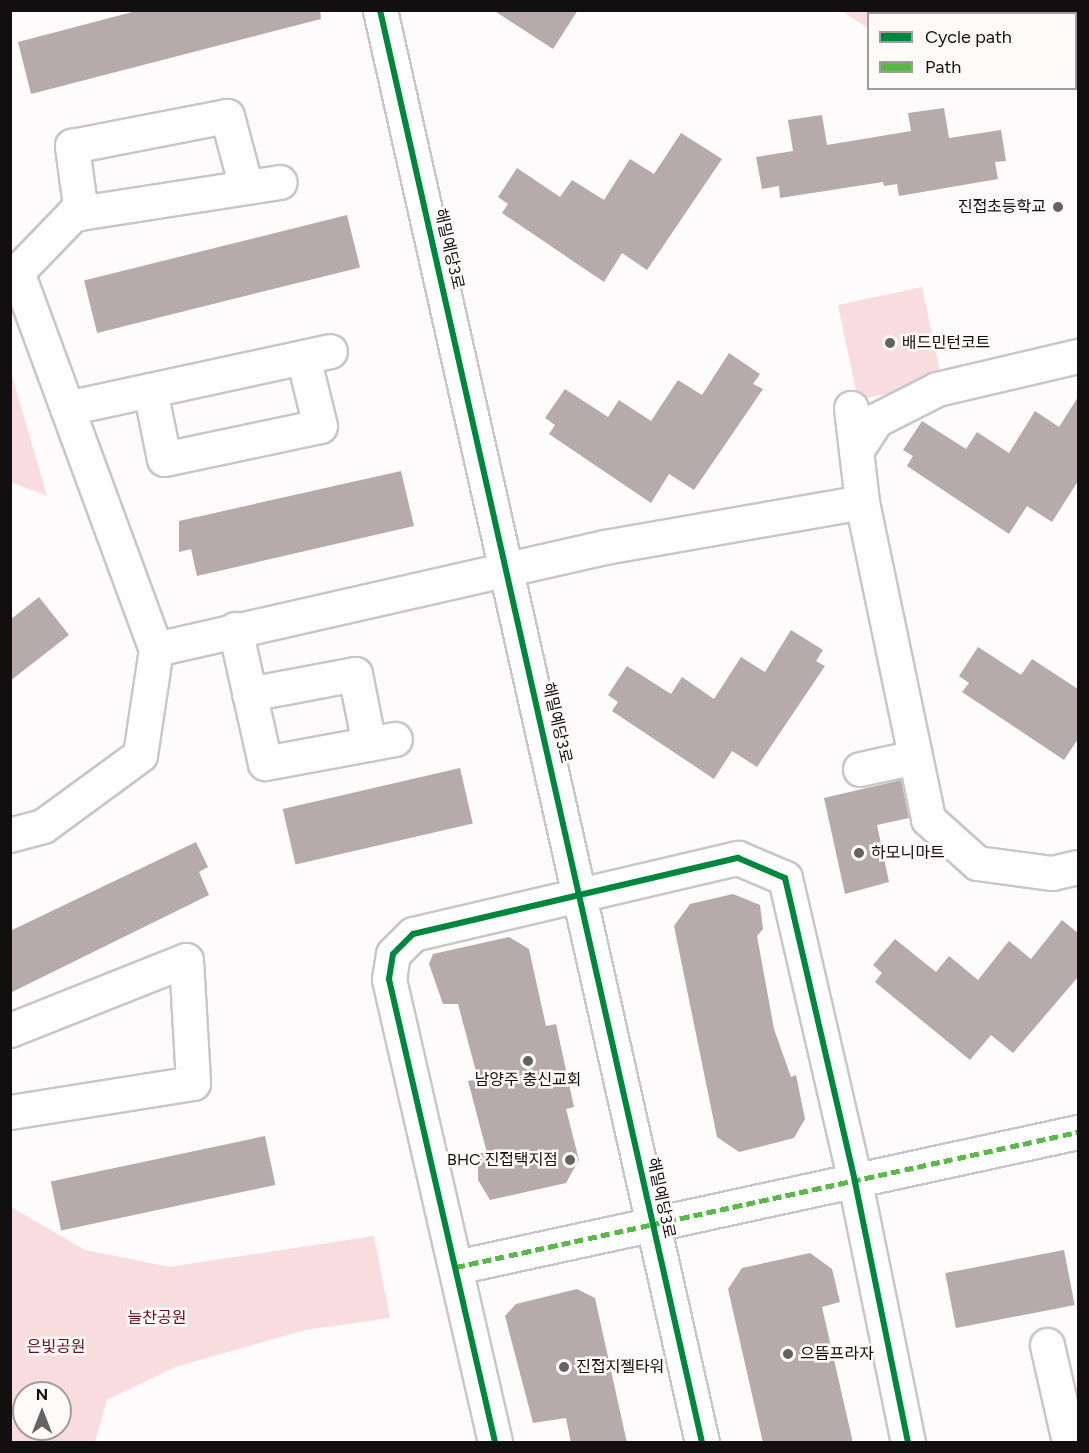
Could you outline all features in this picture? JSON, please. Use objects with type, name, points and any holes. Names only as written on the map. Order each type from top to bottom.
[{"type":"street","name":"해밀예당3로","points":[[380,10],[582,892],[702,1443]]},
{"type":"street","points":[[81,213],[72,147],[227,116],[246,187]]},
{"type":"street","points":[[10,835],[43,826],[140,755],[156,649],[14,271],[73,214],[280,182]]},
{"type":"street","points":[[67,408],[150,390],[316,354],[320,426],[164,459],[150,390]]},
{"type":"street","points":[[856,451],[876,420],[937,389],[1078,356]]},
{"type":"street","points":[[851,408],[862,501],[928,819],[977,863],[1052,873],[1078,867]]},
{"type":"street","points":[[156,649],[508,567],[862,501]]},
{"type":"street","points":[[235,629],[249,694],[265,763],[382,742],[355,674],[249,694]]},
{"type":"street","points":[[860,769],[915,757]]},
{"type":"street","points":[[495,1443],[389,979],[393,954],[413,934],[582,892],[738,858],[785,878],[855,1182],[908,1443]]},
{"type":"street","points":[[10,1030],[186,960],[193,1083],[10,1112]]},
{"type":"street","name":"해밀예당3로","points":[[653,1225],[1078,1132]]},
{"type":"street","points":[[456,1267],[653,1225]]},
{"type":"street","points":[[1047,1345],[1069,1443]]},
{"type":"green space","points":[[842,11],[941,11],[867,12],[867,27]]},
{"type":"green space","name":"배드민턴코트","points":[[922,287],[942,382],[858,400],[838,305]]},
{"type":"green space","points":[[11,372],[47,496],[11,482]]},
{"type":"green space","name":"늘찬공원","points":[[11,1207],[85,1250],[169,1267],[374,1236],[390,1318],[305,1330],[175,1367],[107,1400],[95,1442],[11,1442]]},
{"type":"building","points":[[140,10],[320,10],[321,19],[31,94],[18,42]]},
{"type":"building","points":[[493,10],[578,10],[553,49]]},
{"type":"building","points":[[944,108],[949,138],[1001,130],[1006,161],[995,162],[998,179],[899,196],[897,184],[884,186],[883,182],[780,198],[779,186],[762,189],[756,157],[793,151],[788,120],[822,115],[827,145],[911,131],[908,113]]},
{"type":"building","points":[[681,133],[722,159],[647,270],[622,253],[604,282],[502,213],[508,204],[498,197],[517,168],[560,197],[572,180],[604,200],[630,159],[654,174]]},
{"type":"building","points":[[347,215],[360,267],[97,333],[84,281]]},
{"type":"building","points":[[729,353],[760,374],[753,384],[763,389],[694,490],[669,474],[651,503],[549,434],[555,425],[545,418],[565,389],[608,417],[619,400],[651,421],[678,380],[702,395]]},
{"type":"building","points":[[1078,397],[1078,481],[1052,522],[1027,506],[1009,534],[907,466],[913,456],[903,450],[922,421],[966,449],[977,432],[1009,453],[1035,411],[1059,427]]},
{"type":"building","points":[[401,471],[414,526],[197,576],[191,549],[179,552],[179,521]]},
{"type":"building","points":[[39,597],[69,635],[10,681],[10,620]]},
{"type":"building","points":[[791,630],[823,650],[816,661],[825,666],[757,767],[732,751],[714,779],[612,711],[618,702],[608,695],[627,666],[671,694],[682,677],[714,699],[741,657],[765,672]]},
{"type":"building","points":[[978,647],[1021,675],[1032,659],[1078,689],[1078,739],[1064,760],[962,692],[969,683],[959,676]]},
{"type":"building","points":[[460,768],[473,824],[295,864],[283,809]]},
{"type":"building","name":"하모니마트","points":[[901,780],[909,818],[877,825],[889,882],[845,894],[824,798]]},
{"type":"building","points":[[196,842],[208,867],[199,872],[209,895],[10,993],[10,931]]},
{"type":"building","points":[[733,894],[760,905],[763,929],[757,936],[774,1029],[791,1077],[796,1075],[805,1119],[794,1138],[739,1152],[717,1137],[674,926],[690,904]]},
{"type":"building","points":[[1062,920],[1078,933],[1078,977],[1013,1053],[991,1035],[970,1060],[875,982],[882,973],[873,965],[895,939],[936,972],[949,956],[978,980],[1009,941],[1031,959]]},
{"type":"building","points":[[509,937],[529,949],[546,1026],[556,1024],[574,1107],[566,1109],[579,1160],[566,1183],[490,1200],[478,1180],[478,1153],[487,1153],[468,1081],[478,1079],[458,1004],[443,1004],[429,964],[433,954]]},
{"type":"building","points":[[265,1136],[275,1185],[61,1230],[51,1182]]},
{"type":"building","points":[[1064,1250],[1075,1305],[956,1328],[945,1273]]},
{"type":"building","name":"으뜸프라자","points":[[810,1253],[832,1269],[840,1302],[822,1307],[853,1443],[763,1443],[728,1289],[742,1268]]},
{"type":"building","name":"진접지젤타워","points":[[577,1289],[595,1298],[627,1443],[571,1443],[566,1418],[533,1423],[505,1316],[516,1304]]},
{"type":"marked path","points":[[456,1267],[1078,1132]]},
{"type":"cycle path","points":[[380,10],[702,1442]]},
{"type":"cycle path","points":[[495,1442],[389,979],[393,954],[413,934],[738,858],[785,878],[855,1182],[908,1442]]},
{"type":"place","name":"진접초등학교","points":[[1058,207]]},
{"type":"place","name":"배드민턴코트","points":[[890,343]]},
{"type":"place","name":"하모니마트","points":[[859,853]]},
{"type":"place","name":"남양주 충신교회","points":[[528,1061]]},
{"type":"place","name":"BHC 진접택지점","points":[[570,1160]]},
{"type":"place","name":"으뜸프라자","points":[[788,1354]]},
{"type":"place","name":"진접지젤타워","points":[[564,1367]]},
{"type":"park label","name":"은빛공원","points":[[56,1347]]}]
